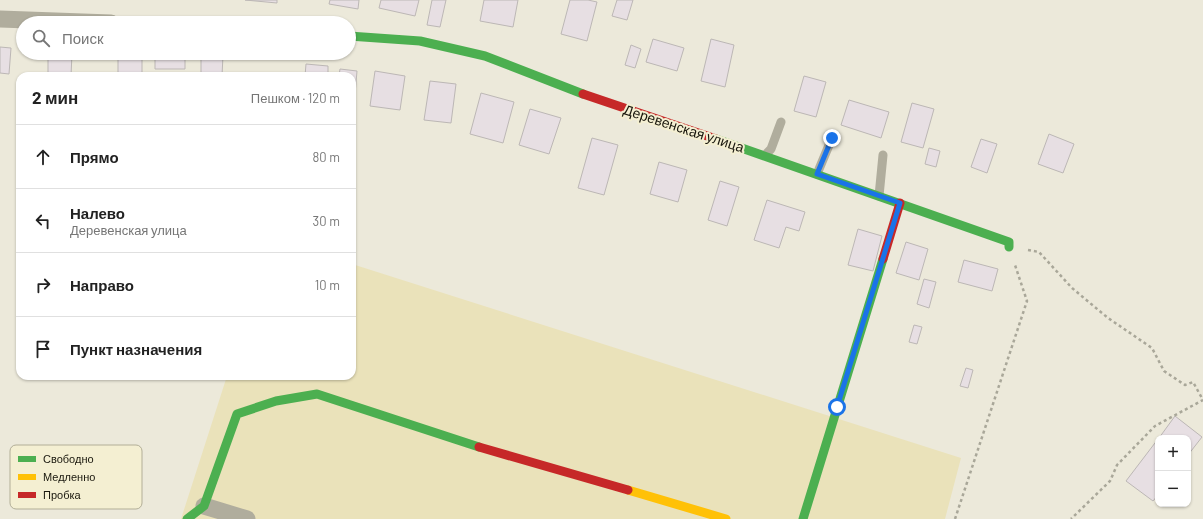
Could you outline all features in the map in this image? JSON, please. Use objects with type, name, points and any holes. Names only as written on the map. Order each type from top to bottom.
[{"type":"street","points":[[0,19],[16,20]]},
{"type":"street","name":"Деревенская улица","points":[[356,36],[420,41],[485,56],[589,97],[765,155],[1009,242],[1009,247]]},
{"type":"street","points":[[803,519],[900,203]]},
{"type":"street","points":[[187,519],[204,506],[237,414],[276,401],[317,394],[450,438],[726,519]]},
{"type":"street","points":[[204,506],[247,519]]},
{"type":"lane","points":[[765,155],[771,149],[781,122]]},
{"type":"lane","points":[[817,174],[832,138]]},
{"type":"lane","points":[[879,196],[883,154]]},
{"type":"path","points":[[955,519],[1027,301],[1009,247],[1039,252],[1072,288],[1108,318],[1152,348],[1164,371],[1185,385],[1193,382],[1203,400],[1156,426],[1117,465],[1110,481],[1071,519]]},
{"type":"shaded area","points":[[356,265],[961,458],[945,519],[181,519],[226,380],[356,380]]},
{"type":"building","points":[[245,0],[277,0],[277,3]]},
{"type":"building","points":[[330,0],[359,0],[358,9],[329,4]]},
{"type":"building","points":[[381,0],[419,0],[415,16],[379,8]]},
{"type":"building","points":[[432,0],[446,0],[440,27],[427,25]]},
{"type":"building","points":[[484,0],[518,0],[513,27],[480,21]]},
{"type":"building","points":[[570,0],[588,0],[597,2],[587,41],[561,34]]},
{"type":"building","points":[[617,0],[633,0],[627,20],[612,16]]},
{"type":"building","points":[[653,39],[684,48],[677,71],[646,62]]},
{"type":"building","points":[[711,39],[734,45],[725,87],[701,81]]},
{"type":"building","points":[[631,45],[641,49],[635,68],[625,65]]},
{"type":"building","points":[[0,47],[11,48],[9,74],[0,73]]},
{"type":"building","points":[[48,60],[72,60],[71,72],[48,72]]},
{"type":"building","points":[[118,60],[142,60],[142,72],[118,72]]},
{"type":"building","points":[[155,60],[185,60],[185,69],[155,69]]},
{"type":"building","points":[[201,60],[223,60],[222,72],[201,72]]},
{"type":"building","points":[[306,64],[328,66],[328,72],[305,72]]},
{"type":"building","points":[[340,69],[357,71],[356,82],[356,72],[340,72]]},
{"type":"building","points":[[375,71],[405,76],[400,110],[370,106]]},
{"type":"building","points":[[804,76],[826,82],[816,117],[794,111]]},
{"type":"building","points":[[430,81],[456,84],[451,123],[424,120]]},
{"type":"building","points":[[481,93],[514,102],[503,143],[470,134]]},
{"type":"building","points":[[849,100],[889,112],[881,138],[841,125]]},
{"type":"building","points":[[912,103],[934,109],[923,148],[901,142]]},
{"type":"building","points":[[530,109],[561,118],[549,154],[519,145]]},
{"type":"building","points":[[1049,134],[1074,144],[1063,173],[1038,164]]},
{"type":"building","points":[[592,138],[618,145],[604,195],[578,188]]},
{"type":"building","points":[[981,139],[997,144],[987,173],[971,167]]},
{"type":"building","points":[[929,148],[940,151],[936,167],[925,164]]},
{"type":"building","points":[[659,162],[687,170],[678,202],[650,194]]},
{"type":"building","points":[[720,181],[739,187],[727,226],[708,220]]},
{"type":"building","points":[[767,200],[805,212],[799,231],[786,227],[779,248],[754,240]]},
{"type":"building","points":[[858,229],[882,236],[873,271],[848,265]]},
{"type":"building","points":[[906,242],[928,249],[919,280],[896,273]]},
{"type":"building","points":[[964,260],[998,269],[992,291],[958,282]]},
{"type":"building","points":[[924,279],[936,282],[929,308],[917,304]]},
{"type":"building","points":[[914,325],[922,327],[917,344],[909,342]]},
{"type":"building","points":[[966,368],[973,370],[968,388],[960,386]]},
{"type":"building","points":[[1175,416],[1202,437],[1191,451],[1191,435],[1161,435]]},
{"type":"building","points":[[1155,443],[1155,499],[1153,501],[1126,481]]},
{"type":"traffic: fast","points":[[356,36],[420,41],[485,56],[583,94]]},
{"type":"traffic: fast","points":[[716,139],[1009,242],[1009,247]]},
{"type":"traffic: fast","points":[[803,519],[883,259]]},
{"type":"traffic: fast","points":[[187,519],[204,506],[237,414],[276,401],[317,394],[479,447]]},
{"type":"traffic: slow","points":[[628,490],[726,519]]},
{"type":"traffic: jam","points":[[583,94],[716,139]]},
{"type":"traffic: jam","points":[[883,259],[900,203]]},
{"type":"traffic: jam","points":[[479,447],[628,490]]},
{"type":"route","points":[[832,138],[817,174],[900,203],[837,407]]}]
